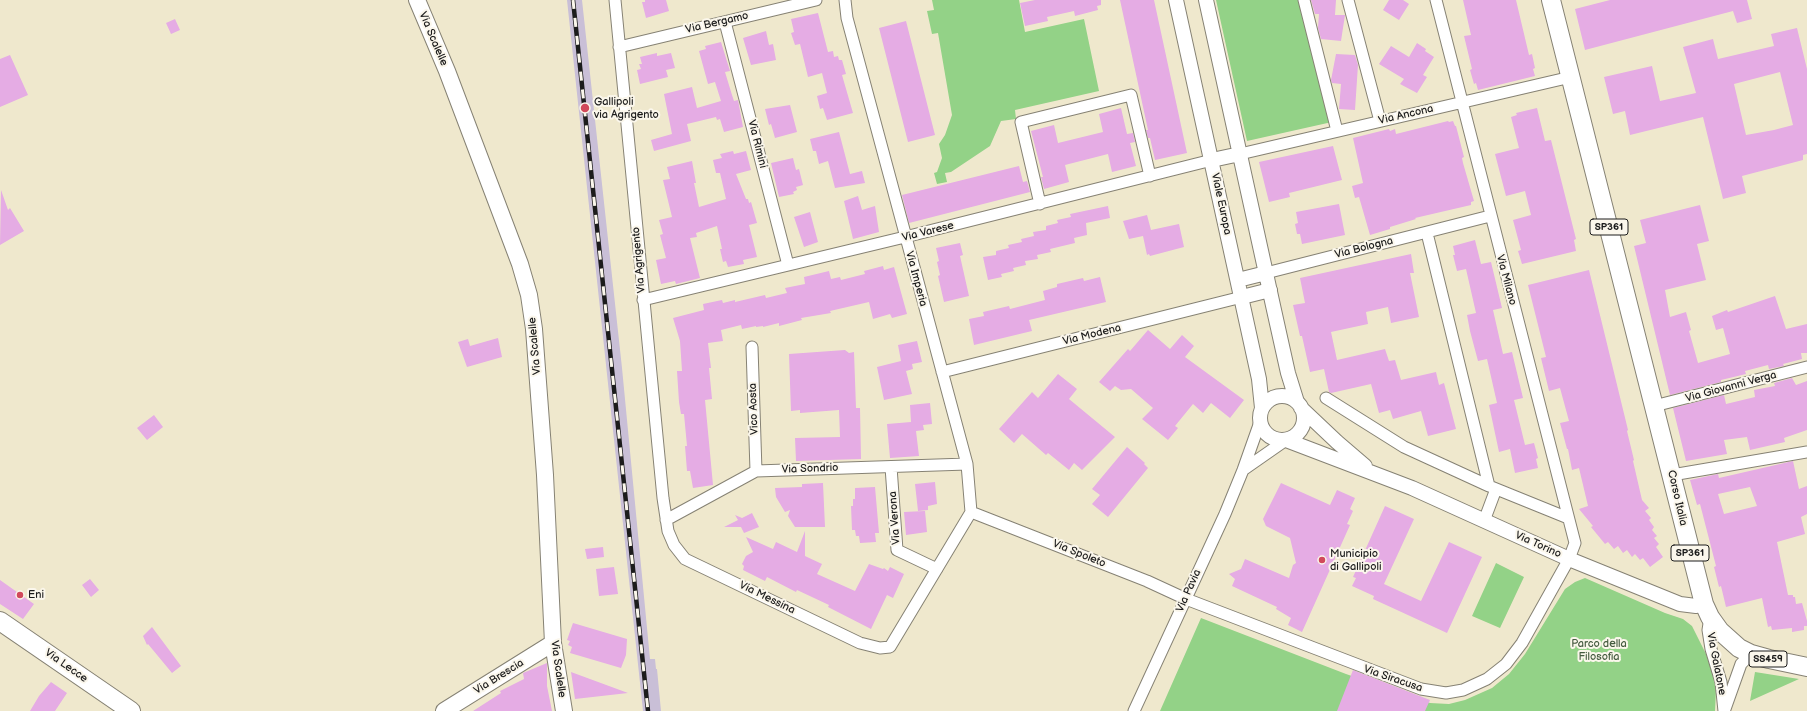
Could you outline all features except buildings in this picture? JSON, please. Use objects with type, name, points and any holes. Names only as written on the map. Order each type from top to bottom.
[{"type":"main road","name":"Via Scalelle","points":[[417,0],[455,94],[520,264],[529,295],[534,329],[542,429],[553,643],[564,711]]},
{"type":"main road","name":"SP361","points":[[1551,0],[1654,406]]},
{"type":"main road","name":"Corso Italia","points":[[1654,406],[1707,611],[1720,631],[1739,648],[1751,654],[1807,667]]},
{"type":"main road","name":"Via Lecce","points":[[0,620],[132,711]]},
{"type":"main road","name":"Via Brescia","points":[[444,711],[553,643]]},
{"type":"street","name":"Via Agrigento","points":[[615,0],[643,300],[666,520]]},
{"type":"street","name":"Via Bergamo","points":[[619,47],[816,0]]},
{"type":"street","name":"Via Imperia","points":[[845,0],[847,18],[967,464],[971,512]]},
{"type":"street","name":"Viale Europa","points":[[1176,0],[1242,297],[1259,378],[1262,408]]},
{"type":"street","points":[[1206,0],[1288,373],[1304,421],[1302,428],[1292,438],[1286,440],[1243,470]]},
{"type":"street","points":[[1304,0],[1337,131]]},
{"type":"street","points":[[1348,0],[1380,121]]},
{"type":"street","name":"Via Milano","points":[[1436,0],[1574,543],[1569,559]]},
{"type":"street","name":"Via Rimini","points":[[725,22],[788,266]]},
{"type":"street","name":"Via Ancona","points":[[1240,154],[1571,77]]},
{"type":"street","points":[[1040,204],[1021,122],[1131,95],[1150,176]]},
{"type":"street","points":[[1212,160],[1240,154]]},
{"type":"street","name":"Via Varese","points":[[643,300],[1040,204],[1212,160]]},
{"type":"street","name":"Via Bologna","points":[[1238,280],[1490,216]]},
{"type":"street","points":[[1427,233],[1493,487],[1484,521]]},
{"type":"street","points":[[1242,297],[1270,290]]},
{"type":"street","name":"Via Modena","points":[[942,372],[1242,297]]},
{"type":"street","name":"Vico Aosta","points":[[752,347],[756,471]]},
{"type":"street","name":"Via Giovanni Verga","points":[[1654,406],[1807,367]]},
{"type":"street","points":[[1286,440],[1279,440],[1267,434],[1260,422],[1262,408],[1266,403],[1278,396],[1285,396],[1299,405]]},
{"type":"street","points":[[1326,398],[1404,447],[1493,487],[1568,518]]},
{"type":"street","name":"Via Torino","points":[[1299,405],[1337,442],[1375,474]]},
{"type":"street","name":"Via Pavia","points":[[1134,711],[1186,599],[1243,470],[1260,422]]},
{"type":"street","name":"Via Torino","points":[[1286,440],[1375,474],[1569,559],[1680,604],[1696,606],[1707,611]]},
{"type":"street","points":[[1672,475],[1807,452]]},
{"type":"street","name":"Via Sondrio","points":[[666,520],[756,471],[967,464]]},
{"type":"street","name":"Via Verona","points":[[892,467],[898,550],[936,569]]},
{"type":"street","points":[[936,569],[971,512]]},
{"type":"street","name":"Via Spoleto","points":[[971,512],[1147,581],[1186,599]]},
{"type":"street","name":"Via Messina","points":[[666,520],[668,531],[674,545],[685,559],[860,643],[880,648],[890,647],[936,569]]},
{"type":"street","name":"Via Siracusa","points":[[1186,599],[1421,689],[1446,693],[1463,690],[1487,679],[1506,664],[1522,643],[1569,559]]},
{"type":"street","name":"Via Galatone","points":[[1707,611],[1711,649],[1721,682],[1724,711]]},
{"type":"street","name":"Via Galatone","points":[[1724,711],[1741,664],[1751,654]]},
{"type":"shaded area","points":[[567,0],[582,0],[622,368],[650,659],[655,659],[661,711],[643,711]]},
{"type":"green space","points":[[932,0],[1019,0],[1025,32],[1084,19],[1099,91],[1015,110],[1016,119],[1001,121],[990,146],[951,172],[945,173],[947,182],[937,184],[934,173],[937,172],[942,158],[939,144],[945,135],[952,115],[938,33],[932,34],[927,11],[934,10]]},
{"type":"green space","points":[[1216,0],[1301,0],[1332,122],[1247,141]]},
{"type":"green space","points":[[1496,563],[1524,577],[1500,628],[1472,616]]},
{"type":"green space","name":"Parco della Filosofia","points":[[1585,578],[1665,613],[1683,619],[1692,626],[1706,654],[1713,675],[1716,690],[1715,711],[1160,711],[1201,618],[1346,674],[1430,703],[1449,704],[1465,700],[1492,688],[1509,674],[1525,654],[1565,589],[1575,582]]},
{"type":"green space","points":[[1755,672],[1799,679],[1750,701]]},
{"type":"railway","points":[[573,0],[648,711]]},
{"type":"place","name":"Gallipoli via Agrigento","points":[[585,108]]},
{"type":"place","name":"Municipio di Gallipoli","points":[[1322,560]]},
{"type":"place","name":"Eni","points":[[20,595]]}]
